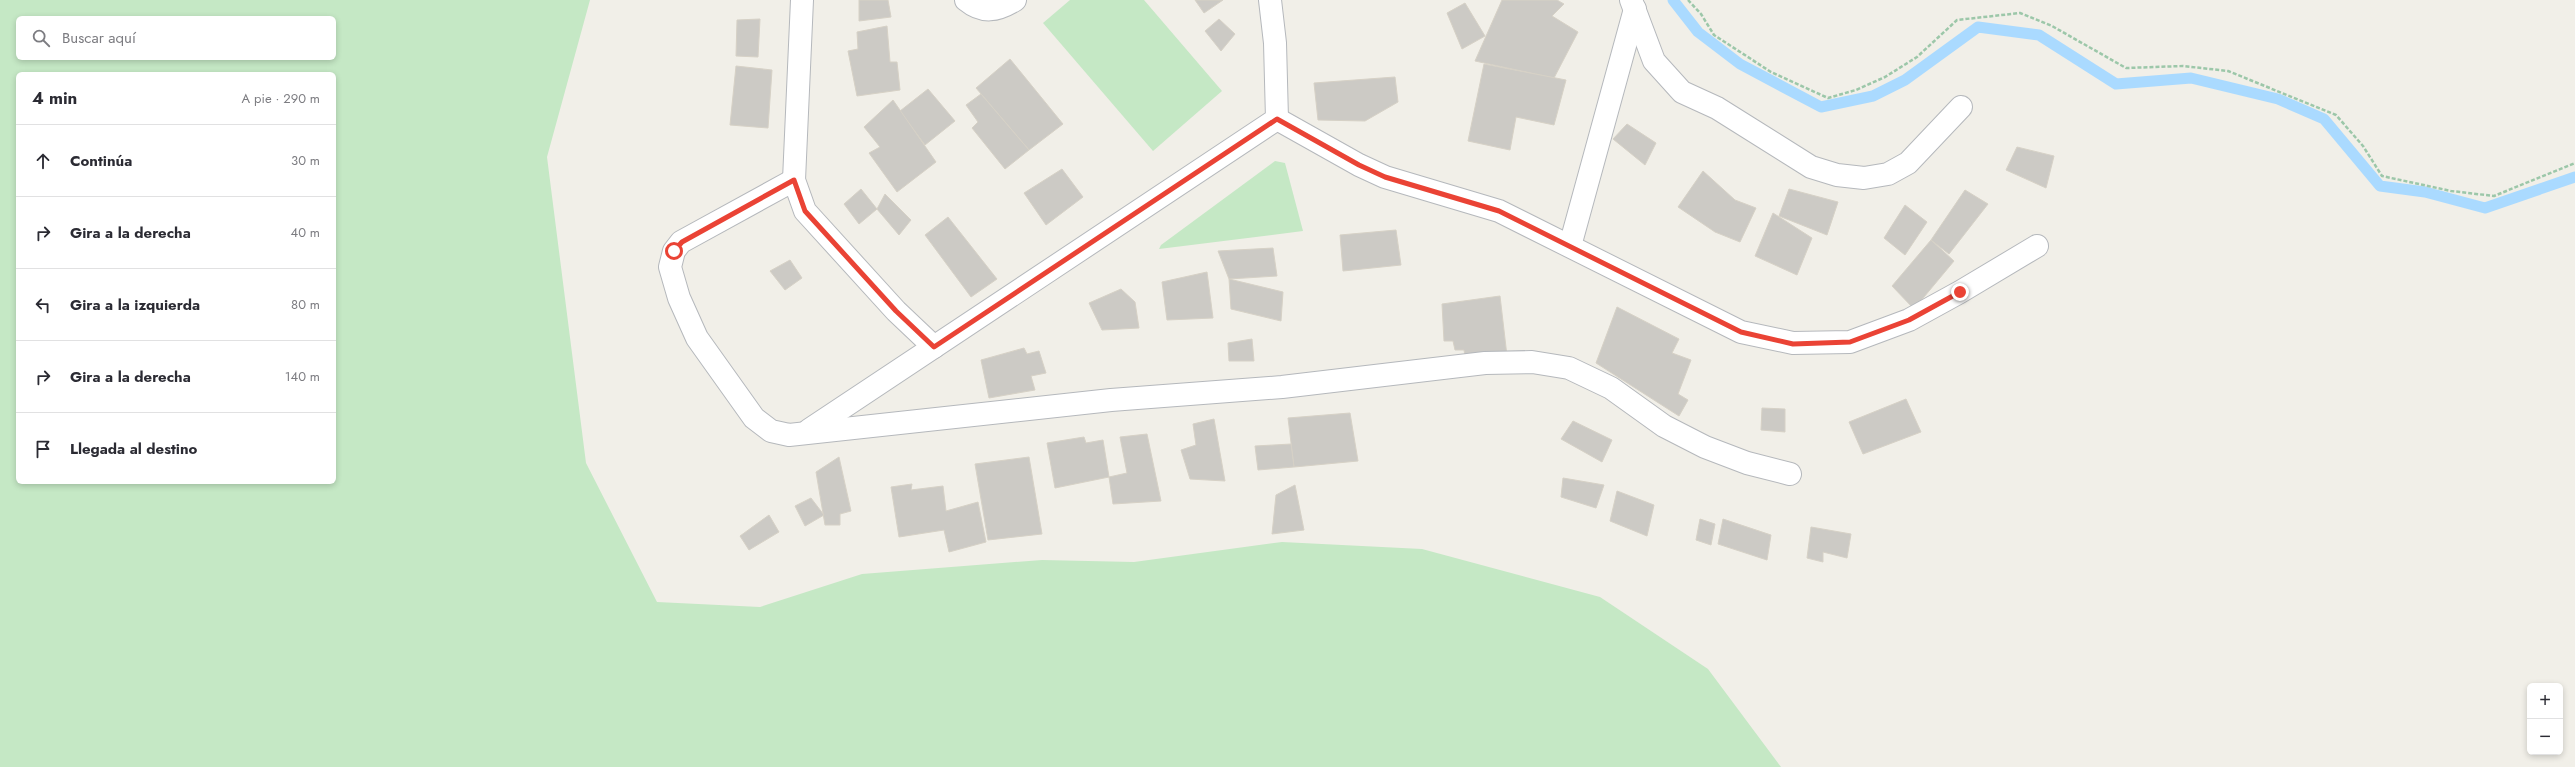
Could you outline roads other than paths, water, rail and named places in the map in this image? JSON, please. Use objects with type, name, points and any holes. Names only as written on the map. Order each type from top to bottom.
[{"type":"street","points":[[802,0],[794,180],[805,211],[896,311],[934,347]]},
{"type":"street","points":[[966,0],[974,6],[988,11],[1015,0]]},
{"type":"street","points":[[1270,0],[1275,43],[1277,119]]},
{"type":"street","points":[[1570,246],[1633,4]]},
{"type":"street","points":[[1633,4],[1642,34],[1654,61],[1682,92],[1736,119],[1811,167],[1837,175],[1864,178],[1888,174],[1908,163],[1961,107]]},
{"type":"street","points":[[807,432],[1277,119]]},
{"type":"street","points":[[1277,119],[1359,165],[1385,177],[1499,211],[1741,332],[1793,344],[1850,342],[1909,320],[2037,246]]},
{"type":"street","points":[[794,180],[682,242],[674,251],[670,266],[682,304],[697,338],[754,418],[771,431],[789,435],[1112,400],[1282,387],[1485,363],[1532,362],[1569,368],[1611,388],[1664,426],[1705,447],[1747,463],[1790,474]]},
{"type":"waterway","points":[[1673,0],[1698,32],[1740,64],[1821,107],[1873,96],[1905,80],[1978,27],[2039,35],[2116,84],[2191,78],[2278,99],[2324,119],[2380,186],[2425,192],[2485,208],[2575,177]]}]
